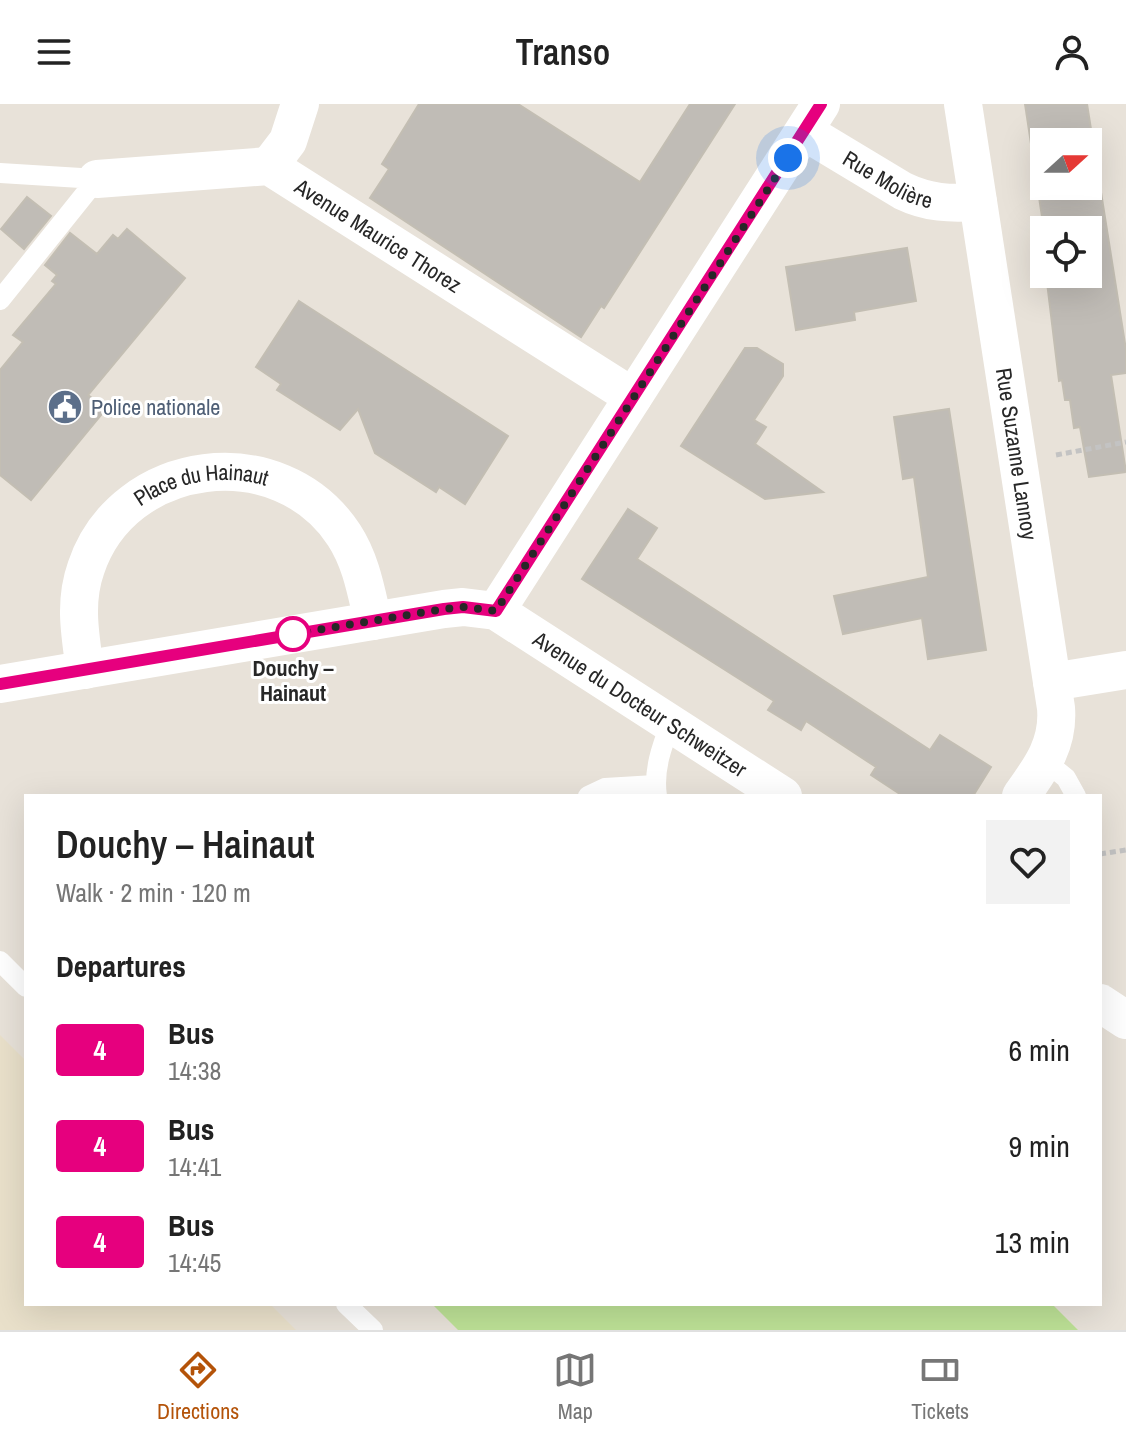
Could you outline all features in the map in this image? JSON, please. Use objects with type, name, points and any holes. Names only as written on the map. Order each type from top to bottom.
[{"type":"street","points":[[269,166],[288,141],[300,104]]},
{"type":"street","name":"Rue Suzanne Lannoy","points":[[963,104],[1057,726],[1045,761],[1022,794]]},
{"type":"street","name":"Rue Molière","points":[[496,611],[813,118],[903,191],[940,204],[978,202]]},
{"type":"street","name":"Avenue Maurice Thorez","points":[[97,179],[269,166],[633,397]]},
{"type":"street","name":"Place du Hainaut","points":[[85,670],[78,607],[81,585],[96,545],[121,512],[137,498],[165,482],[195,473],[216,470],[258,474],[278,481],[315,502],[330,517],[354,552],[373,621]]},
{"type":"street","points":[[0,684],[463,607],[496,611]]},
{"type":"street","name":"Avenue du Docteur Schweitzer","points":[[496,611],[780,794]]},
{"type":"street","points":[[1052,682],[1126,670]]},
{"type":"street","points":[[1102,1004],[1126,1020]]},
{"type":"lane","points":[[0,173],[97,179]]},
{"type":"lane","points":[[0,300],[97,179]]},
{"type":"lane","points":[[592,794],[605,788],[656,790],[659,755],[671,722]]},
{"type":"lane","points":[[1045,761],[1066,778],[1075,794]]},
{"type":"lane","points":[[0,961],[24,985]]},
{"type":"lane","points":[[348,1306],[373,1330]]},
{"type":"path","points":[[1018,462],[1126,442]]},
{"type":"path","points":[[1102,854],[1126,850]]},
{"type":"shaded area","points":[[0,1035],[24,1059],[24,1306],[272,1306],[296,1330],[0,1330]]},
{"type":"green space","points":[[434,1306],[1054,1306],[1078,1330],[458,1330]]},
{"type":"building","points":[[419,104],[518,104],[640,182],[690,104],[735,104],[604,308],[601,306],[581,337],[370,198],[389,169],[382,164]]},
{"type":"building","points":[[1025,104],[1087,104],[1091,128],[1030,128],[1030,137]]},
{"type":"building","points":[[27,197],[51,216],[24,249],[1,229]]},
{"type":"building","points":[[1102,199],[1126,350],[1126,373],[1111,375],[1126,472],[1089,477],[1080,427],[1074,428],[1070,400],[1065,400],[1062,380],[1059,381],[1048,288],[1102,288],[1102,216],[1042,216],[1039,200]]},
{"type":"building","points":[[127,229],[185,278],[88,395],[106,409],[31,500],[0,475],[0,370],[23,342],[13,335],[56,284],[52,281],[57,275],[45,265],[70,233],[97,254],[113,235],[118,239]]},
{"type":"building","points":[[907,248],[916,301],[854,312],[855,320],[796,330],[786,267]]},
{"type":"building","points":[[299,301],[508,436],[465,504],[439,487],[436,492],[375,453],[358,409],[340,430],[277,390],[281,384],[256,367]]},
{"type":"building","points":[[745,348],[757,348],[783,364],[783,376],[754,420],[766,427],[755,444],[823,492],[765,499],[681,446]]},
{"type":"building","points":[[949,409],[986,650],[928,659],[922,618],[843,634],[834,596],[928,577],[914,477],[903,479],[894,417]]},
{"type":"building","points":[[628,509],[657,528],[637,559],[930,750],[940,735],[991,767],[974,794],[900,794],[871,775],[876,767],[806,721],[801,730],[768,710],[774,701],[582,579]]},
{"type":"bus line","name":"4","points":[[0,684],[444,609],[463,607],[496,611],[821,104]]},
{"type":"place","name":"Police nationale","points":[[65,407]]},
{"type":"place","name":"Douchy – Hainaut","points":[[293,634]]},
{"type":"route","points":[[293,634],[444,609],[463,607],[496,611],[788,158]]}]
